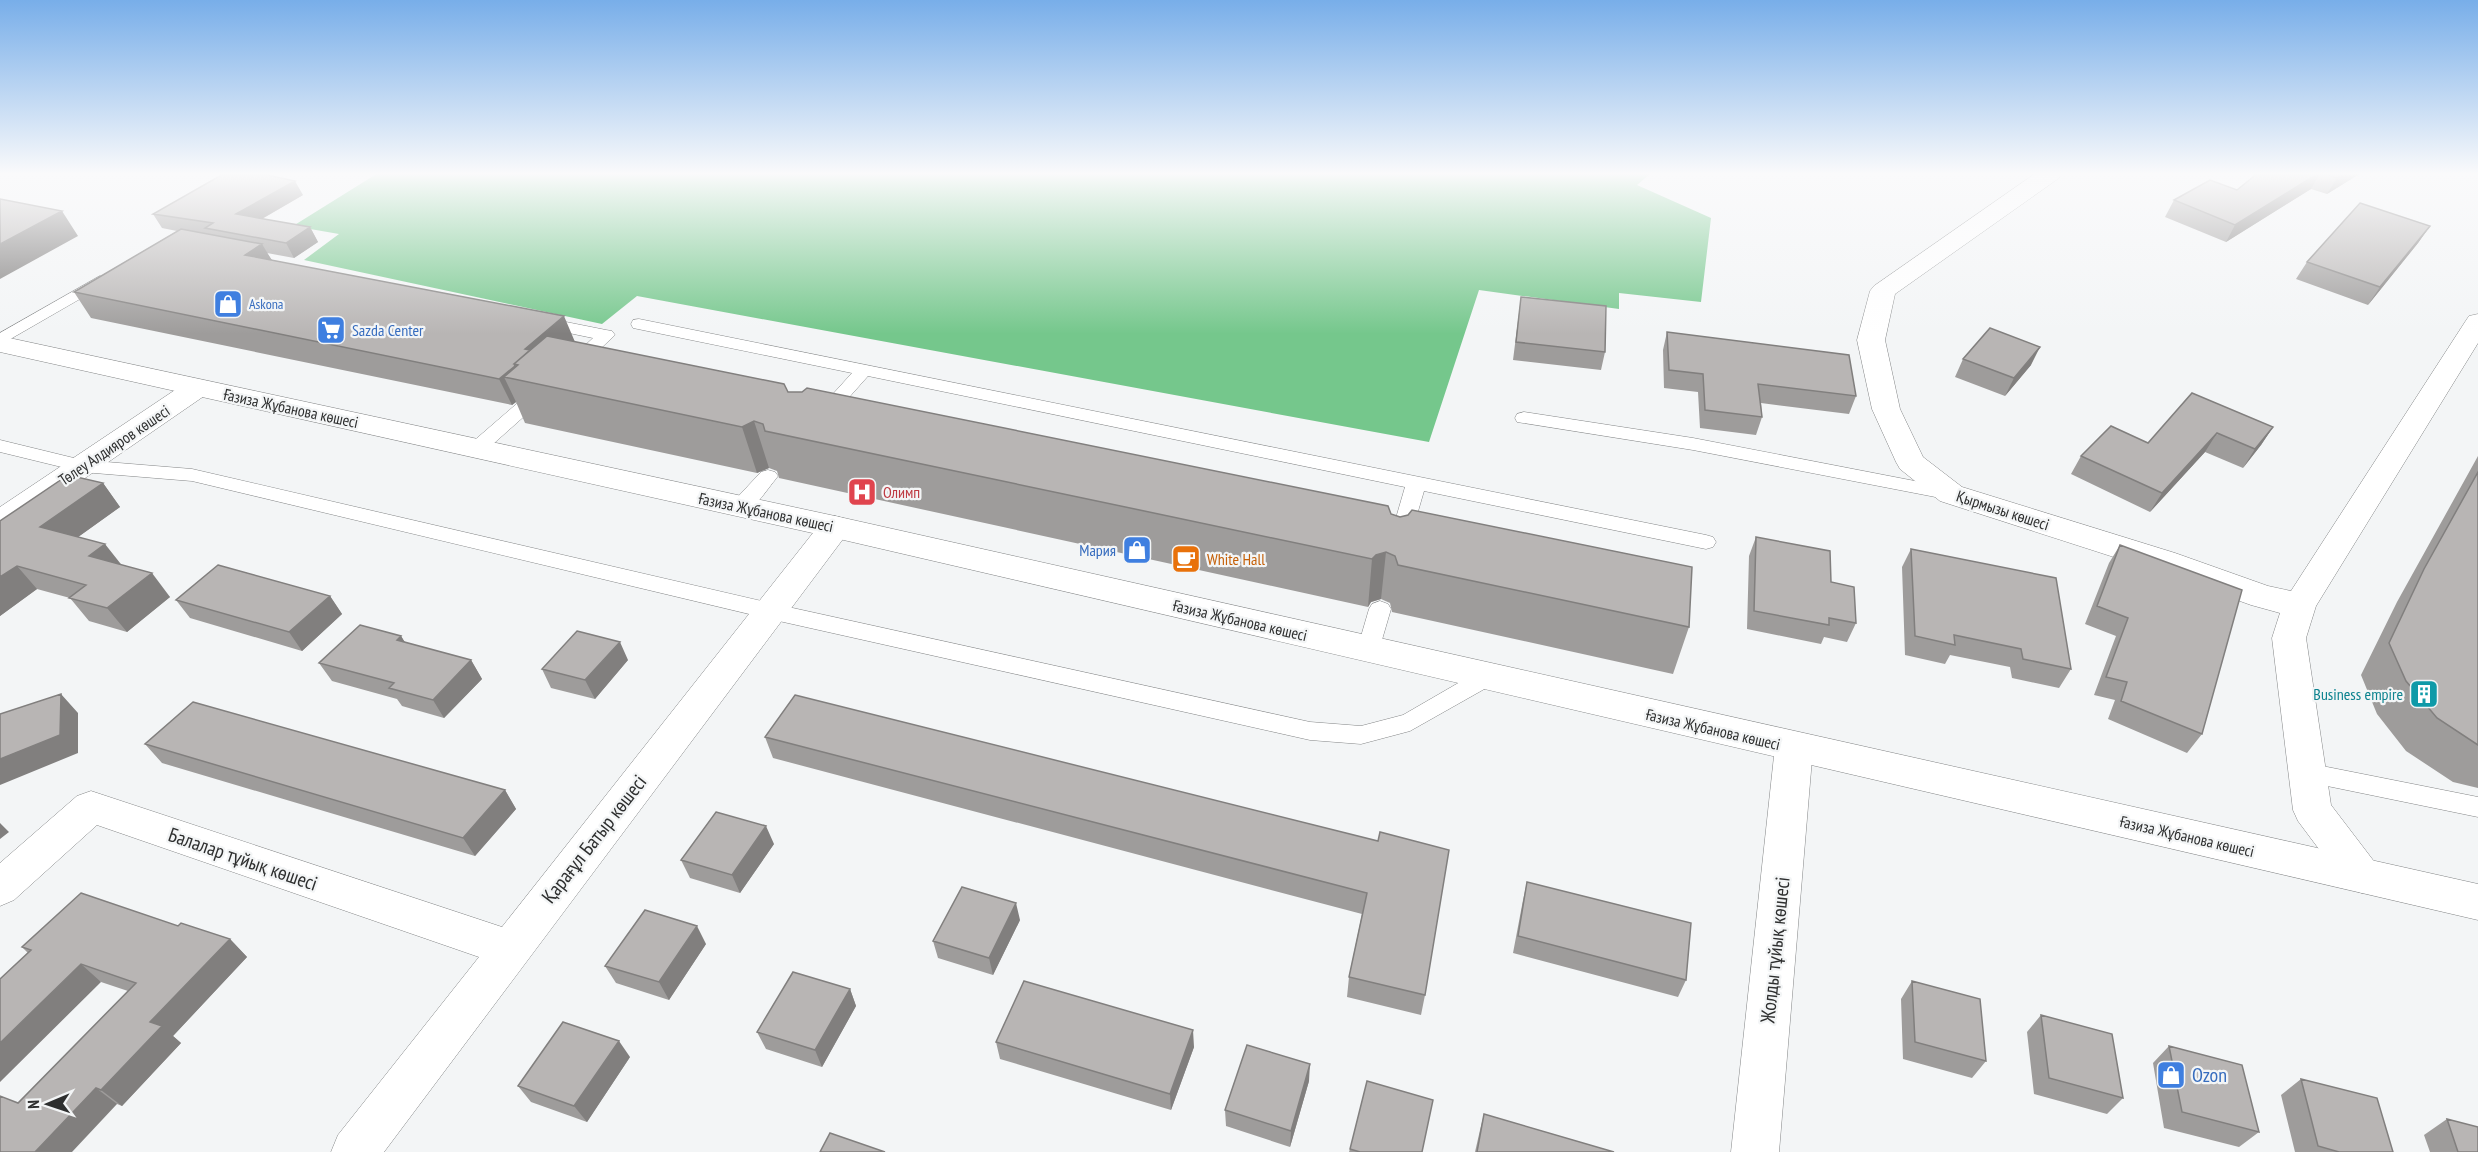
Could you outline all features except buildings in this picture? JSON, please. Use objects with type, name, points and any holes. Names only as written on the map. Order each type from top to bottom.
[{"type":"street","name":"Қырмызы көшесі","points":[[1974,227],[1883,291],[1871,340],[1886,409],[1911,462],[1951,494],[2163,561],[2263,597],[2299,605]]},
{"type":"street","points":[[2362,876],[2312,810],[2289,638],[2299,605],[2478,322]]},
{"type":"street","name":"Ғазиза Жұбанова көшесі","points":[[0,342],[197,388],[835,527],[2478,902]]},
{"type":"street","name":"Төлеу Алдияров көшесі","points":[[0,522],[197,388]]},
{"type":"street","name":"Қарағұл Батыр көшесі","points":[[355,1152],[835,527]]},
{"type":"street","name":"Жолды тұйық көшесі","points":[[1755,1152],[1794,747]]},
{"type":"street","name":"Балалар тұйық көшесі","points":[[0,888],[91,807],[510,949]]},
{"type":"lane","points":[[0,342],[116,272]]},
{"type":"lane","points":[[476,449],[606,335],[524,319]]},
{"type":"lane","points":[[639,324],[1706,542]]},
{"type":"lane","points":[[808,432],[864,370]]},
{"type":"lane","points":[[1524,418],[1704,446],[1951,494]]},
{"type":"lane","points":[[0,446],[82,466],[192,475],[770,611],[1310,731],[1361,735],[1410,722],[1487,677]]},
{"type":"lane","points":[[740,507],[768,476]]},
{"type":"lane","points":[[1395,555],[1416,483]]},
{"type":"lane","points":[[1368,650],[1380,609]]},
{"type":"lane","points":[[2307,773],[2478,807]]},
{"type":"green space","points":[[297,227],[1710,227],[1701,302],[1619,293],[1619,309],[1479,290],[1429,442],[637,296],[602,324],[304,260],[339,234]]},
{"type":"place","name":"Askona","points":[[228,304]]},
{"type":"place","name":"Sazda Center","points":[[331,330]]},
{"type":"place","name":"Олимп","points":[[862,492]]},
{"type":"place","name":"Мария","points":[[1137,550]]},
{"type":"place","name":"White Hall","points":[[1186,559]]},
{"type":"place","name":"Business empire","points":[[2424,694]]},
{"type":"place","name":"Ozon","points":[[2171,1075]]}]
